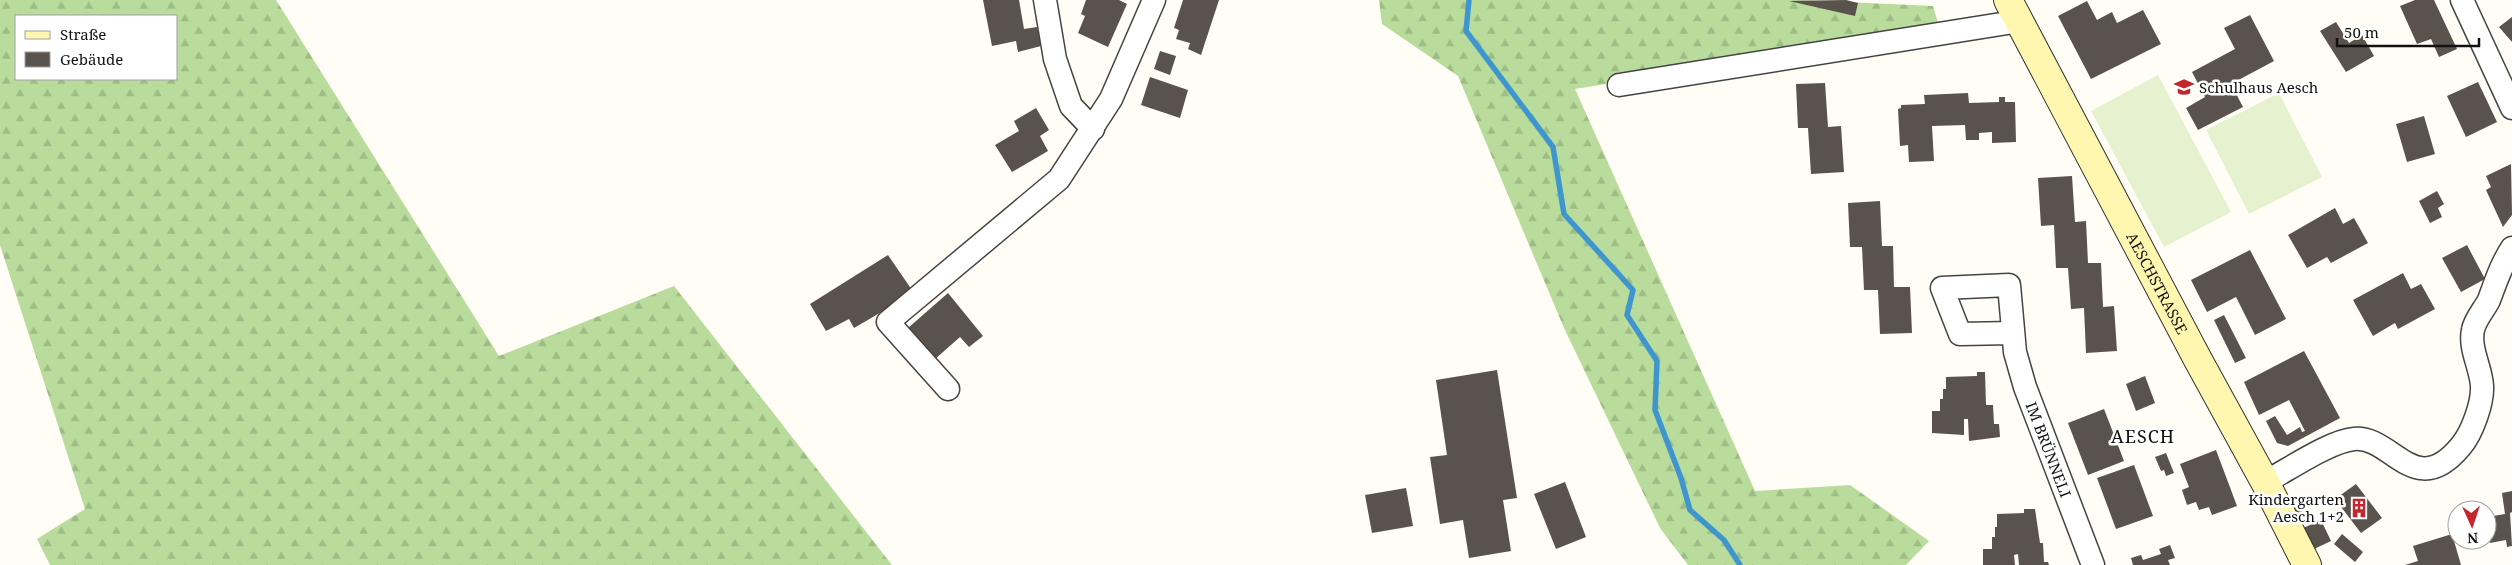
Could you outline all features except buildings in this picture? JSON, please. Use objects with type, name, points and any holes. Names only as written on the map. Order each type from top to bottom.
[{"type":"main road","name":"AESCHSTRASSE","points":[[2014,11],[2197,358],[2266,482],[2307,565]]},
{"type":"street","points":[[1045,0],[1055,59],[1071,106],[1092,129]]},
{"type":"street","points":[[948,389],[888,322],[1058,179],[1111,98],[1154,0]]},
{"type":"street","points":[[2462,0],[2512,108]]},
{"type":"street","points":[[1619,84],[2014,11]]},
{"type":"street","points":[[2266,482],[2335,444],[2355,439],[2374,443],[2401,462],[2414,467],[2432,467],[2450,460],[2463,443],[2474,423],[2482,387],[2472,342],[2473,328],[2488,300],[2501,264],[2512,248]]},
{"type":"street","name":"IM BRÜNNELI","points":[[2013,333],[2015,352],[2025,387],[2093,565]]},
{"type":"green space","points":[[0,0],[276,0],[499,356],[674,286],[892,565],[50,565],[37,539],[85,509],[0,245]]},
{"type":"green space","points":[[1379,0],[1802,0],[1933,6],[1940,30],[1575,89],[1755,491],[1850,485],[1929,541],[1906,565],[1688,565],[1660,528],[1564,328],[1458,76],[1382,24]]},
{"type":"green space","points":[[2158,75],[2231,212],[2164,247],[2091,111]]},
{"type":"green space","points":[[2279,93],[2322,177],[2249,214],[2206,130]]},
{"type":"waterway","points":[[1469,0],[1466,31],[1553,147],[1564,214],[1633,290],[1627,315],[1657,361],[1655,410],[1681,478],[1690,510],[1724,540],[1740,565]]},
{"type":"place","name":"Schulhaus Aesch","points":[[2184,87]]},
{"type":"place","name":"Kindergarten Aesch 1+2","points":[[2359,508]]},
{"type":"district","name":"AESCH","points":[[2143,436]]}]
